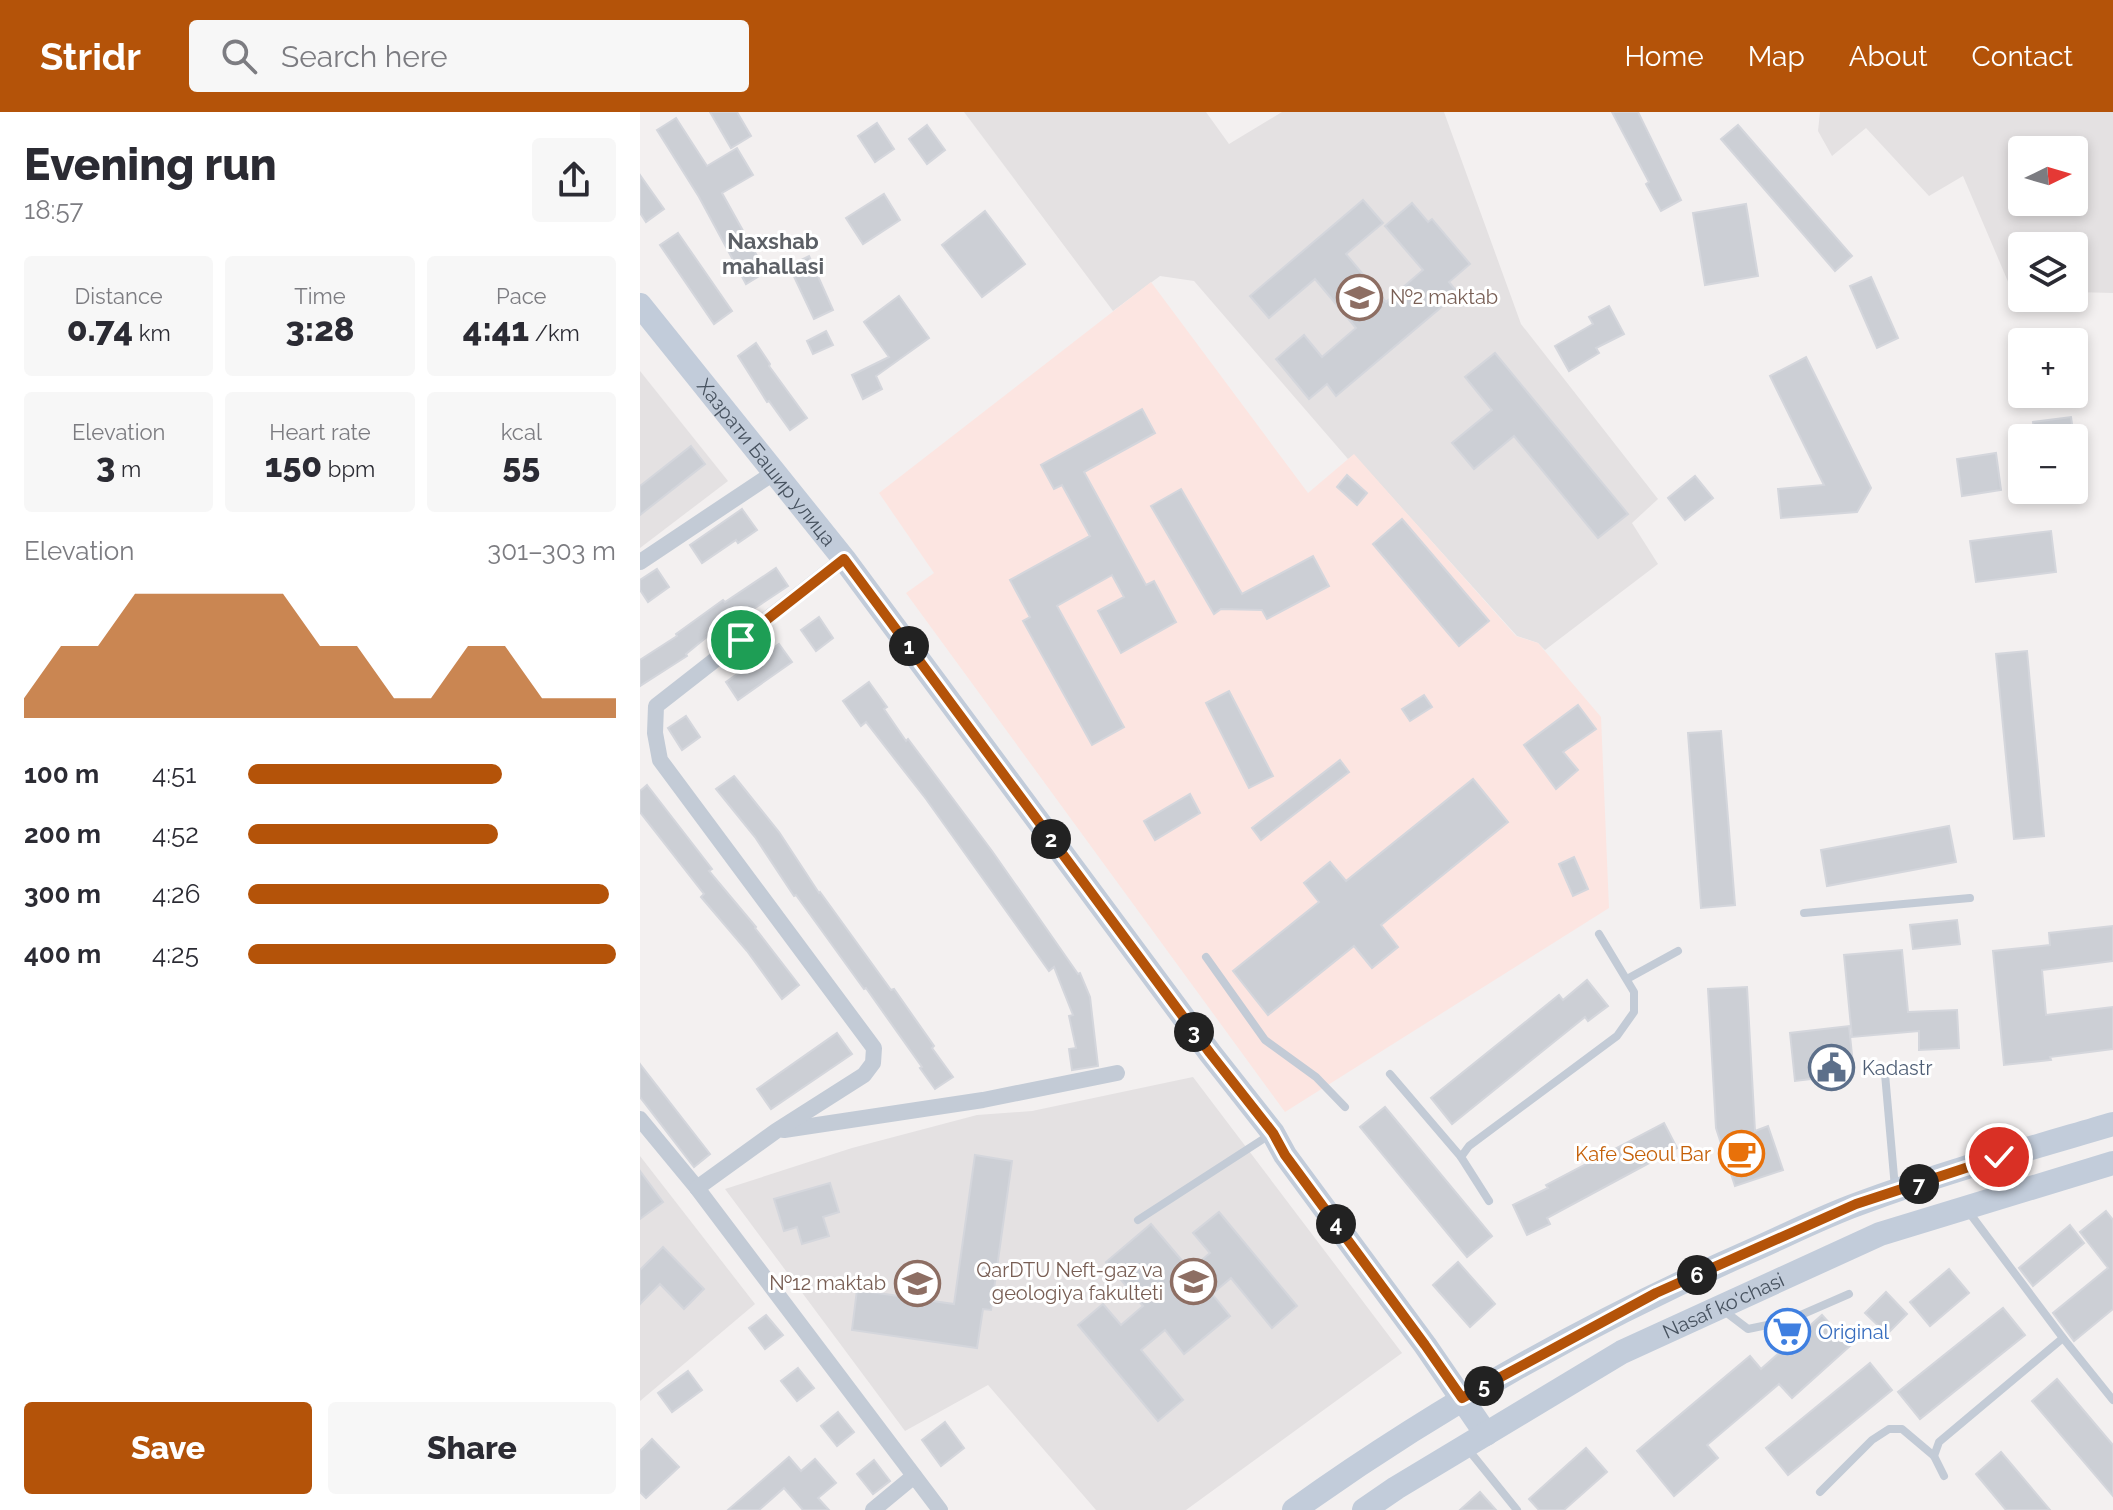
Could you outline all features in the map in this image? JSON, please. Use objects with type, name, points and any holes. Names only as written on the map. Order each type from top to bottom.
[{"type":"main road","name":"Хазрати Башир улица","points":[[640,305],[844,559],[1210,1053],[1273,1133],[1285,1155],[1462,1398],[1476,1440]]},
{"type":"main road","name":"Nasaf ko‘chasi","points":[[1294,1510],[1361,1462],[1462,1398],[1656,1293],[1856,1204],[2113,1124]]},
{"type":"main road","name":"Nasaf ko‘chasi","points":[[1364,1510],[1622,1352],[1719,1307],[1880,1234],[2113,1163]]},
{"type":"street","points":[[640,562],[775,472]]},
{"type":"street","points":[[697,1188],[776,1131],[864,1075],[873,1063],[874,1048],[660,760],[655,733],[656,706],[844,559]]},
{"type":"street","points":[[776,1131],[983,1100],[1117,1073]]},
{"type":"street","points":[[640,1119],[697,1188],[940,1510]]},
{"type":"street","points":[[873,1510],[914,1476]]},
{"type":"lane","points":[[1804,913],[1970,898]]},
{"type":"lane","points":[[1461,1157],[1469,1146],[1617,1036],[1634,1012],[1634,992],[1599,934]]},
{"type":"lane","points":[[1627,979],[1678,951]]},
{"type":"lane","points":[[1206,957],[1265,1040],[1316,1077],[1345,1107]]},
{"type":"lane","points":[[1390,1074],[1461,1157],[1489,1201]]},
{"type":"lane","points":[[1885,1074],[1895,1191]]},
{"type":"lane","points":[[1138,1220],[1273,1133]]},
{"type":"lane","points":[[1966,1207],[2113,1400]]},
{"type":"lane","points":[[1719,1307],[1748,1329],[1787,1321],[1849,1294]]},
{"type":"lane","points":[[1934,1456],[1939,1442],[2063,1338]]},
{"type":"lane","points":[[1820,1492],[1872,1440],[1889,1429],[1902,1429],[1934,1456],[1944,1476]]},
{"type":"lane","points":[[1476,1440],[1517,1510]]},
{"type":"shaded area","name":"№2 maktab","points":[[964,112],[1206,112],[1229,144],[1282,112],[1444,112],[1521,324],[1658,499],[1632,523],[1658,564],[1545,650],[1538,643],[1517,636],[1354,455],[1348,459],[1194,281],[1160,276],[1113,311]]},
{"type":"shaded area","points":[[1820,112],[2113,112],[2113,293],[2088,292],[2088,232],[2008,232],[2008,282],[1963,176],[1929,196],[1866,128],[1832,156],[1818,131]]},
{"type":"shaded area","points":[[1151,282],[1308,493],[1354,454],[1516,636],[1538,643],[1601,717],[1609,908],[1285,1112],[906,593],[934,573],[879,493]]},
{"type":"shaded area","points":[[640,371],[728,481],[640,548]]},
{"type":"shaded area","name":"QarDTU Neft-gaz va geologiya fakulteti","points":[[1193,1077],[1402,1353],[1186,1510],[1096,1510],[988,1385],[905,1431],[725,1189],[852,1148],[977,1115],[1032,1111]]},
{"type":"shaded area","points":[[640,1156],[755,1304],[640,1401]]},
{"type":"building","points":[[710,112],[737,112],[751,136],[731,148]]},
{"type":"building","points":[[1612,112],[1638,112],[1681,200],[1661,211]]},
{"type":"building","points":[[676,118],[707,166],[737,148],[753,175],[722,193],[766,272],[746,284],[699,197],[657,130]]},
{"type":"building","points":[[877,123],[894,149],[875,162],[858,136]]},
{"type":"building","points":[[927,125],[945,150],[927,164],[909,139]]},
{"type":"building","points":[[1738,125],[1852,256],[1835,271],[1721,139]]},
{"type":"building","points":[[640,175],[664,209],[646,222],[640,213]]},
{"type":"building","points":[[884,194],[900,220],[863,244],[846,218]]},
{"type":"building","points":[[1363,200],[1383,223],[1346,254],[1386,302],[1423,270],[1385,226],[1412,203],[1428,222],[1432,219],[1470,264],[1449,282],[1458,293],[1336,396],[1327,384],[1309,399],[1276,359],[1304,335],[1322,357],[1356,328],[1315,279],[1269,318],[1250,296]]},
{"type":"building","points":[[1746,204],[1758,276],[1705,285],[1693,213]]},
{"type":"building","points":[[985,211],[1025,264],[982,297],[942,245]]},
{"type":"building","points":[[678,233],[732,311],[714,324],[660,245]]},
{"type":"building","points":[[809,256],[833,310],[814,319],[789,266]]},
{"type":"building","points":[[1871,277],[1898,338],[1877,348],[1850,286]]},
{"type":"building","points":[[899,296],[929,338],[876,376],[882,389],[863,399],[852,375],[889,357],[864,322]]},
{"type":"building","points":[[1609,306],[1624,334],[1596,348],[1599,353],[1569,371],[1555,346],[1593,324],[1589,317]]},
{"type":"building","points":[[826,331],[833,345],[813,354],[807,341]]},
{"type":"building","points":[[756,343],[807,418],[790,430],[767,402],[738,356]]},
{"type":"building","points":[[1495,353],[1628,514],[1598,538],[1514,436],[1474,469],[1452,443],[1492,410],[1465,377]]},
{"type":"building","points":[[1806,357],[1871,488],[1857,512],[1781,518],[1778,489],[1824,485],[1770,376]]},
{"type":"building","points":[[1142,409],[1155,433],[1084,472],[1146,585],[1154,581],[1176,622],[1121,653],[1098,611],[1124,597],[1112,575],[1057,606],[1124,727],[1092,745],[1023,621],[1030,617],[1010,580],[1090,536],[1062,485],[1054,489],[1041,465]]},
{"type":"building","points":[[2071,417],[2072,424],[2033,424]]},
{"type":"building","points":[[691,446],[705,464],[640,515],[640,486]]},
{"type":"building","points":[[1996,453],[2001,490],[1962,496],[1957,459]]},
{"type":"building","points":[[1347,475],[1367,493],[1357,505],[1337,487]]},
{"type":"building","points":[[1695,476],[1713,498],[1685,520],[1668,498]]},
{"type":"building","points":[[1181,489],[1242,594],[1313,556],[1329,586],[1267,619],[1262,610],[1221,609],[1214,614],[1151,506]]},
{"type":"building","points":[[742,509],[757,530],[702,563],[690,545]]},
{"type":"building","points":[[1402,519],[1489,621],[1459,646],[1373,544]]},
{"type":"building","points":[[2051,531],[2056,572],[1976,582],[1970,541]]},
{"type":"building","points":[[776,568],[788,586],[708,636],[687,656],[640,686],[640,660],[723,600],[725,602]]},
{"type":"building","points":[[657,569],[669,587],[648,602],[640,590],[640,580]]},
{"type":"building","points":[[819,617],[833,638],[816,651],[801,630]]},
{"type":"building","points":[[779,644],[792,662],[738,700],[726,682]]},
{"type":"building","points":[[2027,651],[2044,836],[2014,839],[1996,654]]},
{"type":"building","points":[[869,682],[906,741],[908,739],[1080,973],[1090,997],[1098,1066],[1072,1070],[1069,1049],[1076,1048],[1069,1016],[1073,1015],[1054,967],[1049,971],[926,799],[866,722],[861,726],[843,701]]},
{"type":"building","points":[[1229,691],[1273,776],[1249,788],[1206,703]]},
{"type":"building","points":[[1424,695],[1432,707],[1410,721],[1402,709]]},
{"type":"building","points":[[1578,705],[1596,729],[1563,752],[1578,770],[1556,789],[1524,745]]},
{"type":"building","points":[[686,716],[700,737],[682,750],[668,728]]},
{"type":"building","points":[[1721,731],[1735,905],[1701,908],[1688,733]]},
{"type":"building","points":[[1340,760],[1349,772],[1261,840],[1252,828]]},
{"type":"building","points":[[734,776],[779,832],[819,893],[891,990],[894,989],[953,1077],[935,1089],[866,988],[716,789]]},
{"type":"building","points":[[1473,779],[1508,822],[1381,925],[1398,947],[1372,968],[1354,946],[1268,1015],[1233,971],[1319,902],[1304,883],[1330,862],[1346,881]]},
{"type":"building","points":[[647,785],[712,869],[709,871],[799,985],[782,999],[747,951],[701,897],[704,894],[640,812],[640,791]]},
{"type":"building","points":[[1190,794],[1200,813],[1155,840],[1144,821]]},
{"type":"building","points":[[1949,826],[1956,862],[1827,886],[1821,850]]},
{"type":"building","points":[[1574,857],[1588,889],[1573,896],[1559,864]]},
{"type":"building","points":[[1957,920],[1960,944],[1913,949],[1910,925]]},
{"type":"building","points":[[2113,926],[2113,961],[2042,970],[2046,1015],[2113,1007],[2113,1049],[2004,1065],[1993,951],[2050,945],[2049,933]]},
{"type":"building","points":[[1902,950],[1908,1012],[1957,1010],[1959,1048],[1919,1050],[1919,1031],[1852,1037],[1844,955]]},
{"type":"building","points":[[1587,980],[1608,1006],[1588,1021],[1585,1017],[1452,1124],[1431,1098],[1559,995],[1563,1000]]},
{"type":"building","points":[[1747,987],[1755,1131],[1768,1126],[1783,1170],[1735,1186],[1716,1128],[1708,989]]},
{"type":"building","points":[[1849,1026],[1854,1074],[1795,1081],[1790,1033]]},
{"type":"building","points":[[837,1033],[852,1054],[771,1109],[757,1089]]},
{"type":"building","points":[[640,1064],[710,1154],[694,1167],[640,1097]]},
{"type":"building","points":[[1385,1107],[1492,1236],[1467,1257],[1360,1127]]},
{"type":"building","points":[[1664,1123],[1677,1148],[1547,1218],[1550,1224],[1527,1235],[1513,1205]]},
{"type":"building","points":[[975,1155],[1012,1161],[991,1310],[983,1309],[977,1348],[852,1330],[857,1290],[954,1304]]},
{"type":"building","points":[[640,1171],[663,1202],[640,1219]]},
{"type":"building","points":[[830,1183],[839,1212],[823,1217],[829,1236],[802,1244],[797,1227],[784,1231],[774,1199]]},
{"type":"building","points":[[2106,1211],[2113,1220],[2113,1309],[2074,1341],[2053,1313],[2108,1268],[2080,1232]]},
{"type":"building","points":[[1219,1212],[1297,1306],[1272,1328],[1231,1278],[1212,1294],[1230,1316],[1184,1354],[1165,1330],[1141,1350],[1183,1400],[1158,1421],[1078,1325],[1103,1304],[1121,1325],[1143,1306],[1106,1262],[1151,1224],[1190,1270],[1210,1253],[1193,1233]]},
{"type":"building","points":[[2070,1225],[2084,1243],[2033,1286],[2019,1268]]},
{"type":"building","points":[[663,1247],[704,1289],[684,1309],[660,1284],[640,1304],[640,1270]]},
{"type":"building","points":[[1458,1262],[1495,1304],[1470,1327],[1433,1285]]},
{"type":"building","points":[[1949,1269],[1969,1293],[1930,1326],[1910,1302]]},
{"type":"building","points":[[1886,1292],[1907,1314],[1887,1334],[1865,1313]]},
{"type":"building","points":[[2003,1308],[2025,1335],[1920,1419],[1898,1392]]},
{"type":"building","points":[[766,1315],[783,1335],[765,1349],[749,1328]]},
{"type":"building","points":[[1822,1315],[1850,1346],[1792,1398],[1779,1384],[1707,1445],[1718,1458],[1674,1496],[1637,1451],[1750,1356],[1761,1369]]},
{"type":"building","points":[[1870,1363],[1892,1390],[1788,1475],[1766,1448]]},
{"type":"building","points":[[798,1368],[814,1388],[797,1401],[781,1381]]},
{"type":"building","points":[[688,1371],[702,1390],[672,1412],[658,1393]]},
{"type":"building","points":[[2057,1379],[2113,1445],[2113,1496],[2032,1401]]},
{"type":"building","points":[[838,1412],[854,1432],[837,1446],[821,1426]]},
{"type":"building","points":[[945,1422],[964,1448],[941,1466],[922,1440]]},
{"type":"building","points":[[652,1439],[679,1467],[646,1498],[640,1492],[640,1451]]},
{"type":"building","points":[[1586,1448],[1607,1472],[1564,1510],[1539,1510],[1529,1499]]},
{"type":"building","points":[[2001,1452],[2050,1510],[2006,1510],[1976,1474]]},
{"type":"building","points":[[789,1457],[801,1471],[815,1459],[836,1483],[818,1498],[829,1510],[803,1510],[784,1488],[759,1510],[728,1510]]},
{"type":"building","points":[[874,1460],[890,1481],[873,1494],[857,1474]]},
{"type":"building","points":[[1480,1492],[1496,1510],[1460,1510]]},
{"type":"place","name":"№2 maktab","points":[[1359,297]]},
{"type":"place","name":"Kadastr","points":[[1831,1068]]},
{"type":"place","name":"Kafe Seoul Bar","points":[[1742,1154]]},
{"type":"place","name":"QarDTU Neft-gaz va geologiya fakulteti","points":[[1194,1281]]},
{"type":"place","name":"№12 maktab","points":[[917,1283]]},
{"type":"place","name":"Original","points":[[1787,1332]]},
{"type":"district","name":"Naxshab mahallasi","points":[[773,254]]},
{"type":"route","points":[[741,640],[844,559],[1210,1053],[1273,1133],[1285,1155],[1462,1398],[1656,1293],[1856,1204],[1999,1157]]}]
